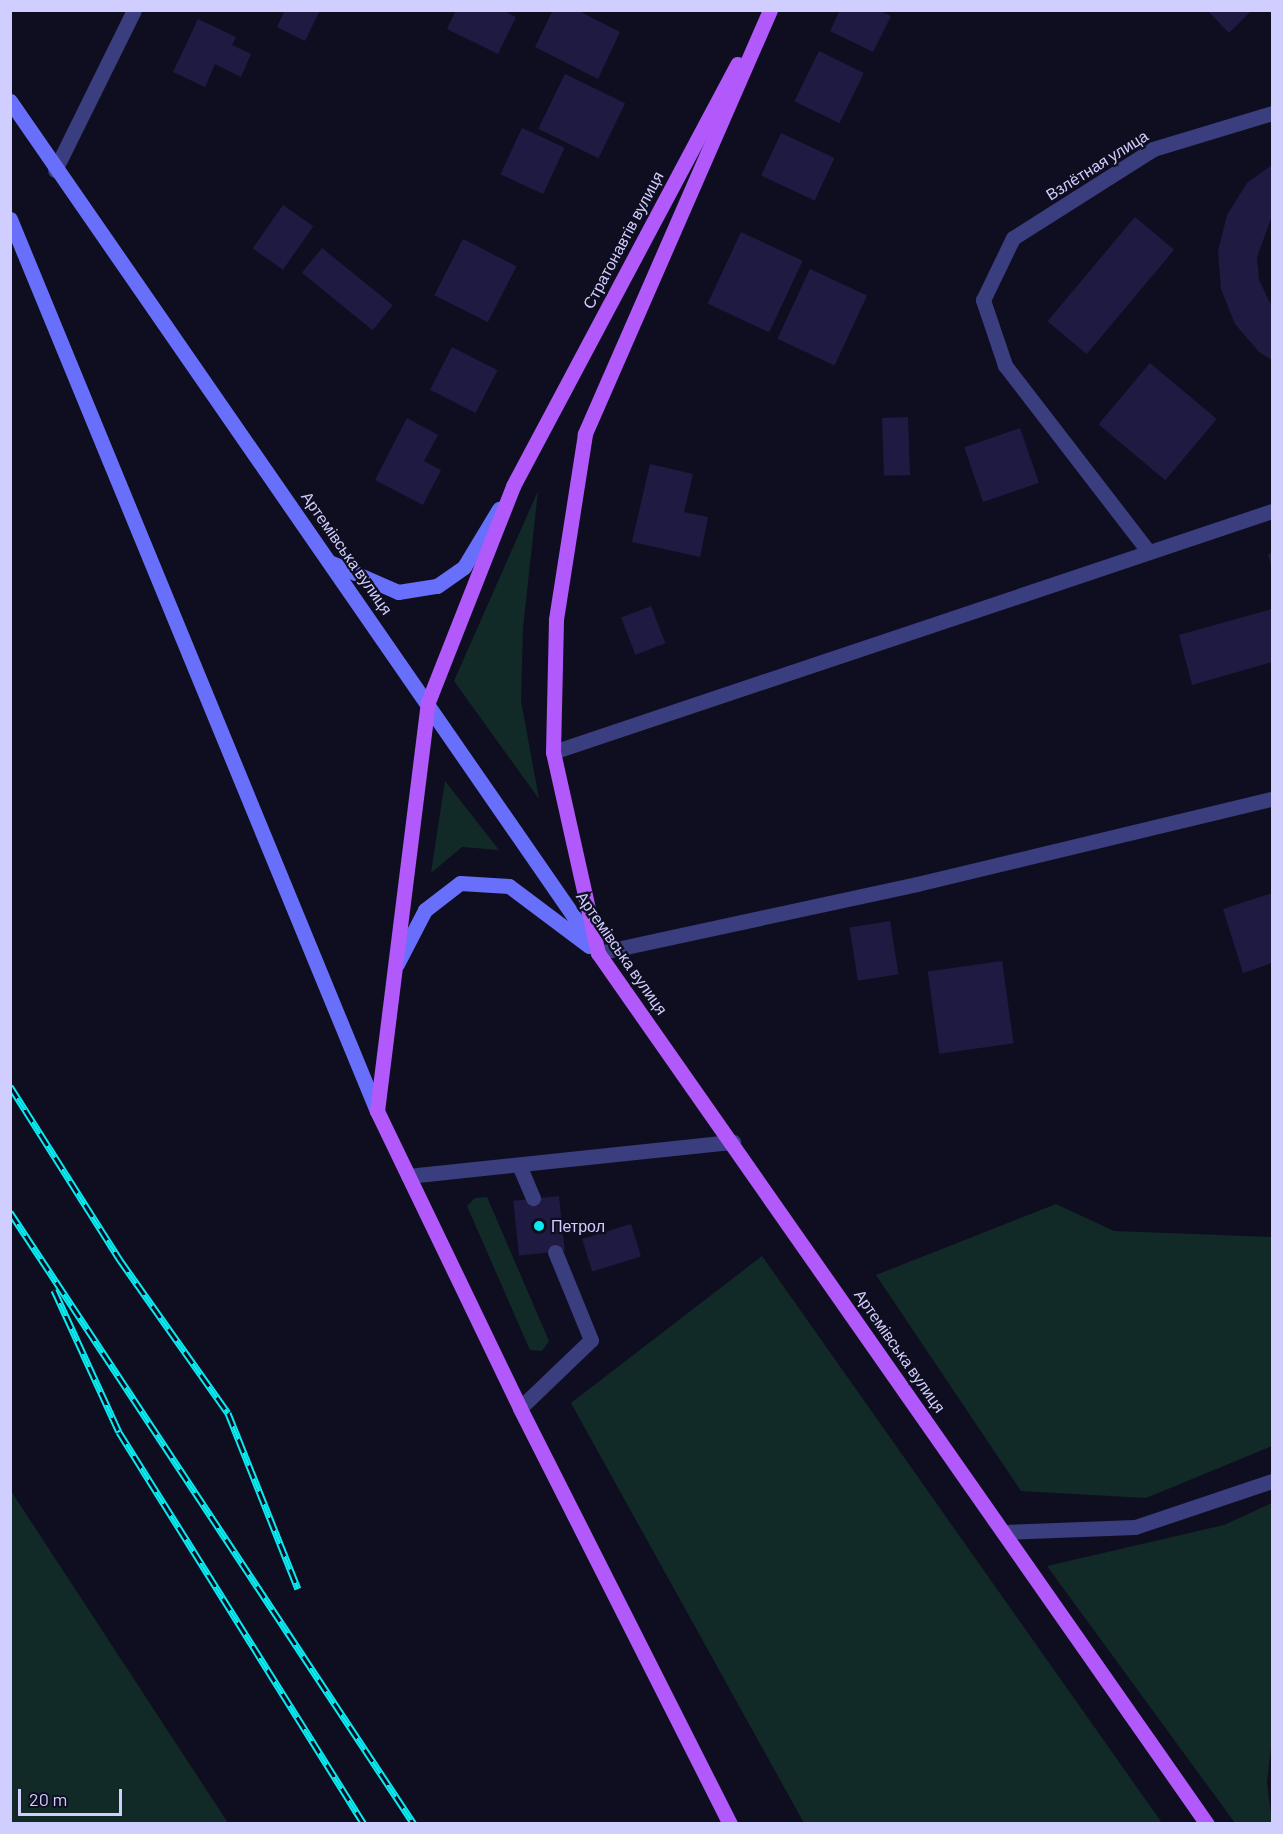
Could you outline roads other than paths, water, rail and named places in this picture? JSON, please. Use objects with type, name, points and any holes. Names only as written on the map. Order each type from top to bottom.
[{"type":"main road","name":"Стратонавтів вулиця","points":[[377,1111],[429,702],[513,486],[765,10]]},
{"type":"main road","points":[[598,953],[554,752],[556,620],[585,434],[770,10]]},
{"type":"main road","name":"Артемівська вулиця","points":[[10,101],[55,170],[429,702],[598,953],[734,1142],[1208,1824]]},
{"type":"main road","points":[[10,219],[377,1111],[520,1408],[730,1824]]},
{"type":"main road","points":[[332,563],[398,592],[437,586],[464,567],[513,486]]},
{"type":"main road","points":[[397,963],[425,910],[460,883],[509,886],[598,953]]},
{"type":"street","points":[[55,170],[135,10]]},
{"type":"street","name":"Взлётная улица","points":[[1149,551],[1005,365],[982,300],[1013,238],[1153,149],[1272,113]]},
{"type":"street","points":[[554,752],[1272,511]]},
{"type":"street","points":[[598,953],[917,884],[1272,799]]},
{"type":"street","points":[[408,1176],[734,1142]]},
{"type":"street","points":[[519,1165],[533,1198]]},
{"type":"street","points":[[520,1408],[591,1340],[555,1252]]},
{"type":"street","points":[[1004,1532],[1135,1527],[1272,1481]]},
{"type":"railway","points":[[10,1086],[120,1260],[228,1413],[298,1589]]},
{"type":"railway","points":[[10,1212],[414,1824]]},
{"type":"railway","points":[[54,1290],[119,1432],[364,1824]]},
{"type":"place","name":"Петрол","points":[[539,1226]]}]
